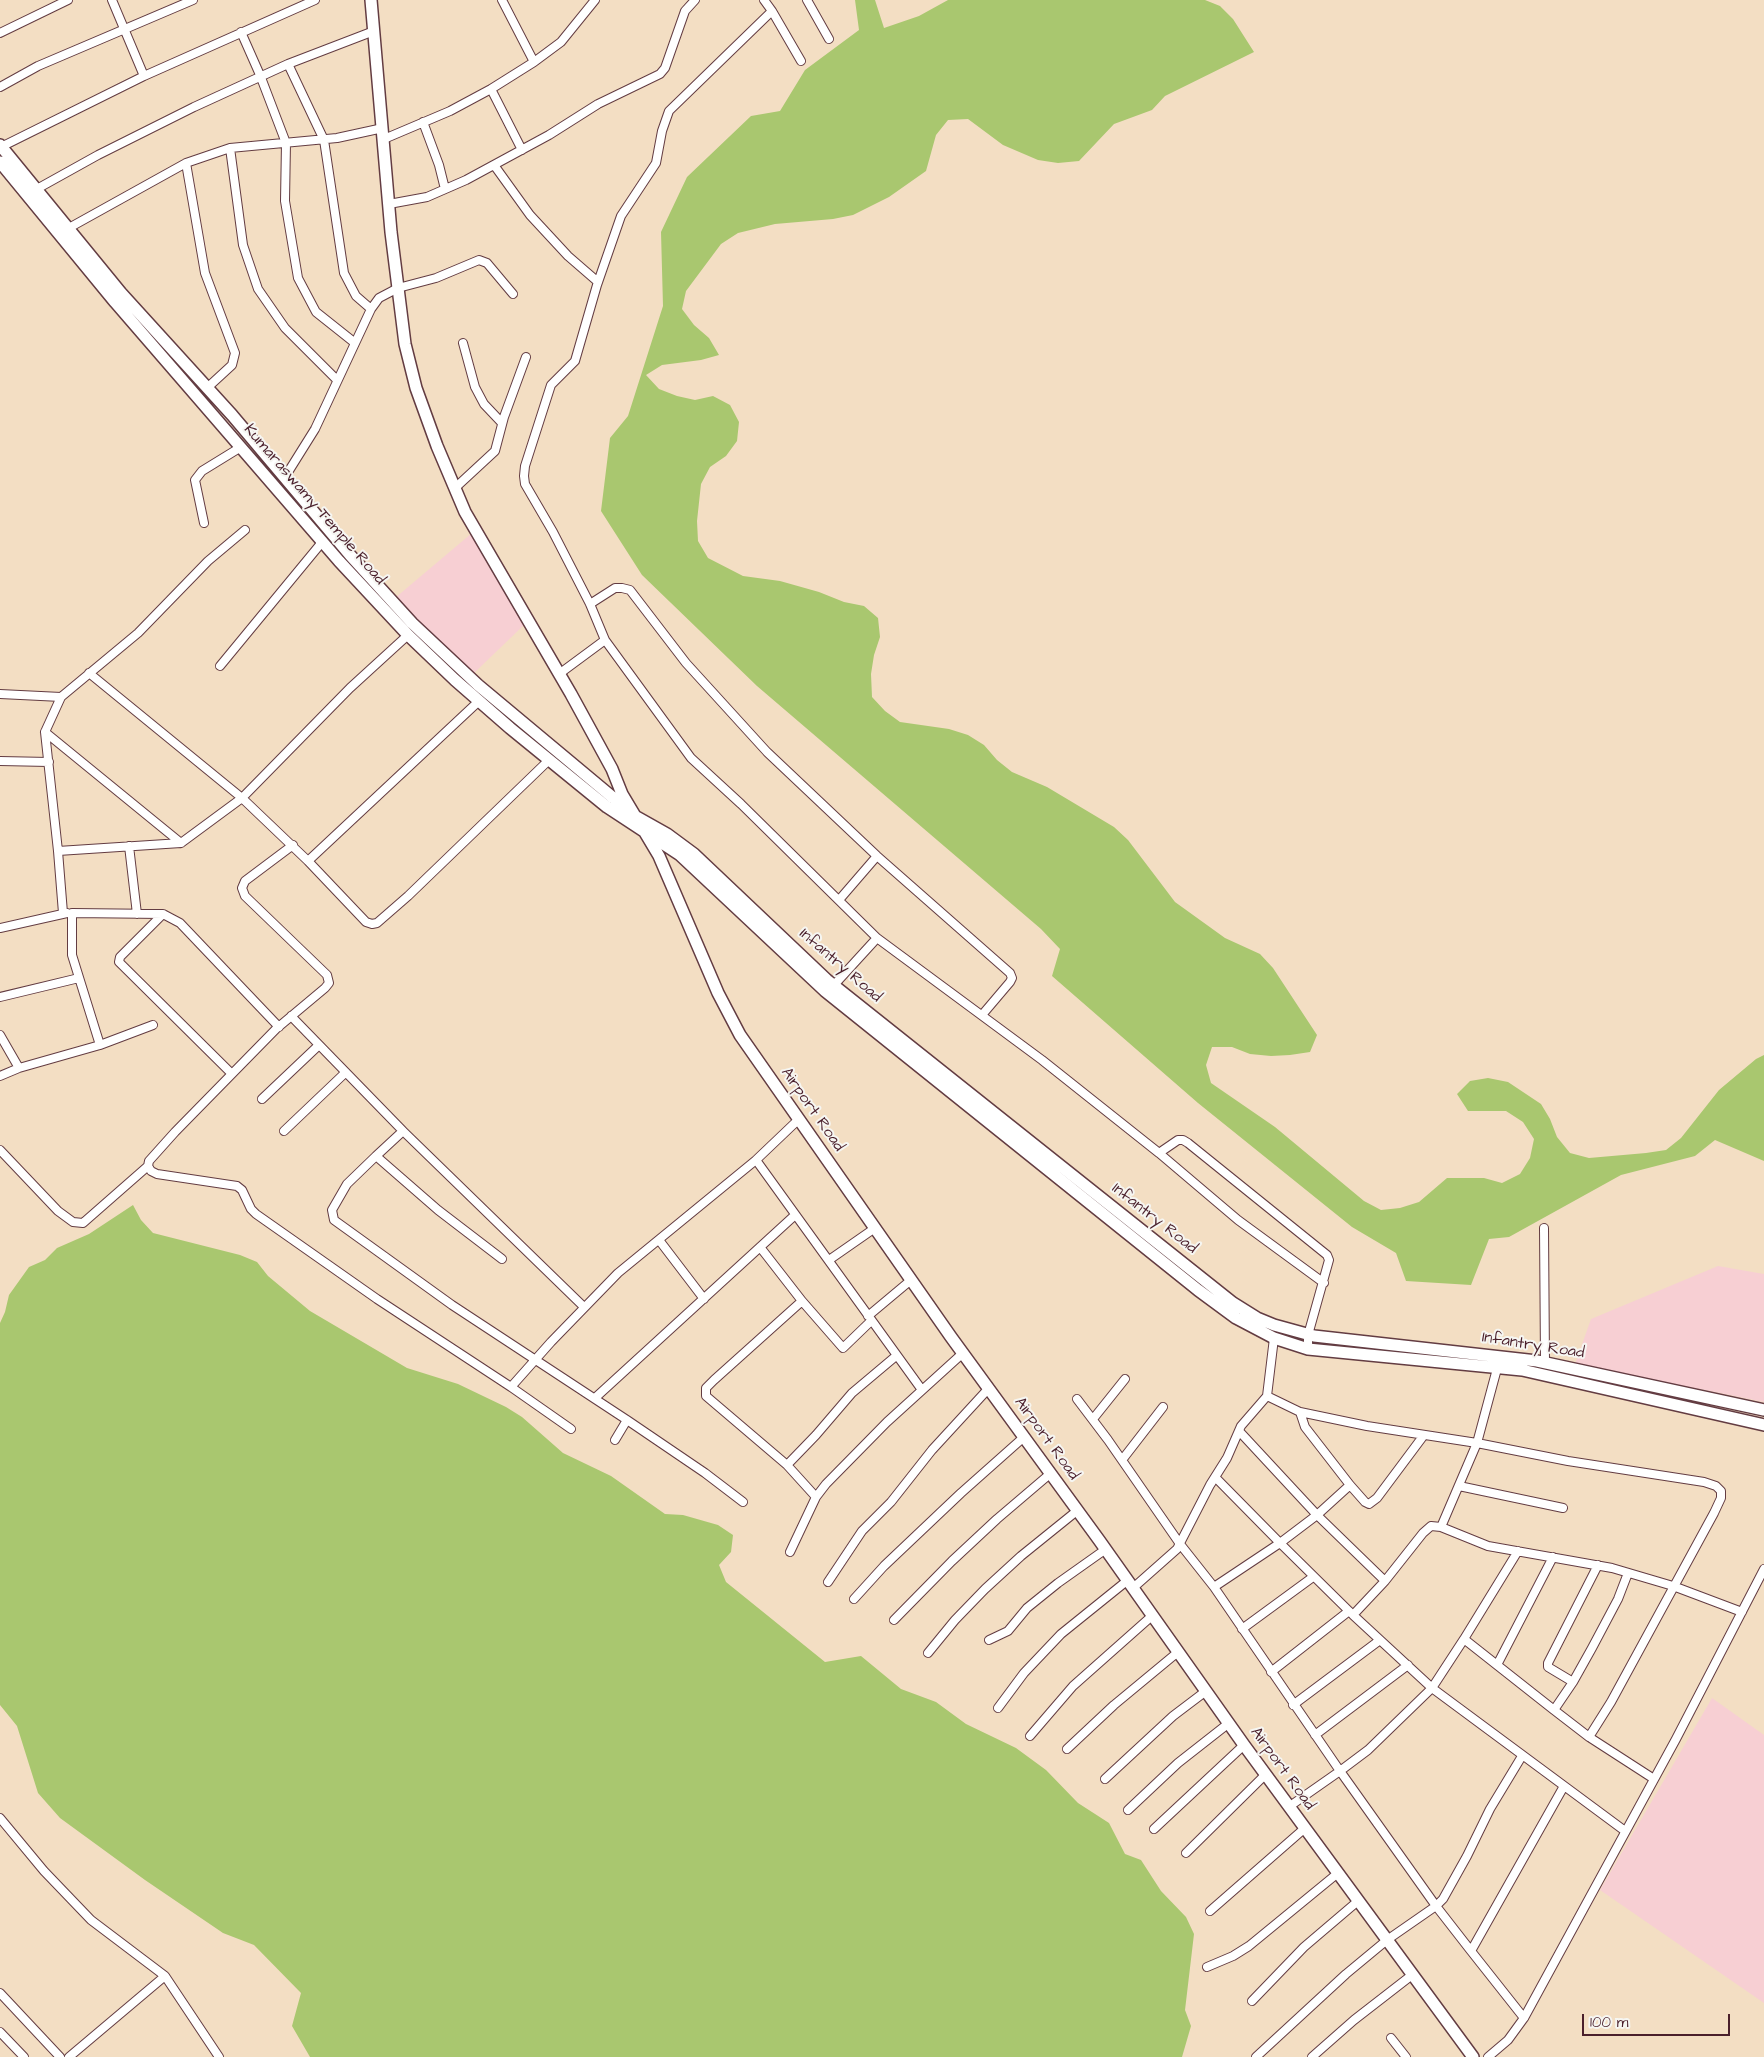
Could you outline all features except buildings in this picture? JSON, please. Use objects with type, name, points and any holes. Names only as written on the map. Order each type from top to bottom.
[{"type":"street","points":[[0,33],[68,0]]},
{"type":"street","points":[[112,0],[144,76]]},
{"type":"street","points":[[0,87],[38,66],[193,0]]},
{"type":"street","points":[[1,146],[88,102],[315,0]]},
{"type":"street","points":[[371,0],[398,288],[403,314],[405,344],[416,388],[465,512],[559,674],[635,816]]},
{"type":"street","points":[[502,0],[534,62]]},
{"type":"street","points":[[67,229],[186,163],[230,148],[384,133],[423,122],[492,89],[534,62],[561,42],[595,0]]},
{"type":"street","points":[[389,204],[427,197],[446,189],[549,135],[598,104],[660,74],[668,60],[680,21],[685,11],[695,0]]},
{"type":"street","points":[[764,0],[801,61]]},
{"type":"street","points":[[807,0],[829,39]]},
{"type":"street","points":[[772,11],[669,111],[662,131],[656,163],[621,216],[598,282],[575,362],[551,385],[525,466],[524,476],[526,484],[554,532],[590,604],[605,640],[690,758],[877,938],[982,1015],[1158,1154],[1238,1220],[1324,1283]]},
{"type":"street","points":[[35,190],[98,155],[260,75],[374,31]]},
{"type":"street","points":[[241,32],[286,143],[285,200],[298,278],[316,312],[355,343]]},
{"type":"street","points":[[288,64],[324,140],[344,273],[356,296],[371,309]]},
{"type":"street","points":[[492,89],[522,150]]},
{"type":"street","points":[[423,122],[446,189]]},
{"type":"street","name":"Kumaraswamy Temple Road","points":[[1,146],[121,293],[207,388],[350,555],[412,624],[478,685],[635,816]]},
{"type":"street","points":[[230,148],[244,245],[258,289],[285,328],[337,380]]},
{"type":"street","name":"Kumaraswamy Temple Road","points":[[0,162],[115,302],[323,541],[408,635],[479,701],[549,760],[607,806],[643,831]]},
{"type":"street","points":[[186,163],[205,273],[235,353],[232,365],[207,388]]},
{"type":"street","points":[[494,165],[530,215],[568,256],[598,282]]},
{"type":"street","points":[[285,477],[315,429],[371,309],[379,298],[398,288],[436,278],[479,260],[486,263],[513,294]]},
{"type":"street","points":[[463,343],[475,387],[484,404],[502,423]]},
{"type":"street","points":[[455,488],[494,451],[526,357]]},
{"type":"street","points":[[204,523],[195,480],[202,471],[241,447]]},
{"type":"street","points":[[63,913],[45,732],[61,697],[138,633],[208,561],[245,530]]},
{"type":"street","points":[[220,666],[323,541]]},
{"type":"street","points":[[590,604],[615,588],[630,590],[686,663],[767,752],[877,856],[1010,973],[1012,978],[1010,982],[982,1015]]},
{"type":"street","points":[[58,851],[181,843],[242,798],[350,688],[408,635]]},
{"type":"street","points":[[559,674],[605,640]]},
{"type":"street","points":[[89,673],[242,798],[293,845],[366,922],[372,924],[377,923],[408,896],[549,760]]},
{"type":"street","points":[[0,694],[61,697]]},
{"type":"street","points":[[308,861],[479,701]]},
{"type":"street","points":[[45,732],[181,843]]},
{"type":"street","points":[[0,761],[49,762]]},
{"type":"street","name":"Airport Road","points":[[635,816],[659,856],[718,993],[736,1027],[798,1120],[963,1353],[1106,1549],[1244,1745],[1473,2057]]},
{"type":"street","name":"Infantry Road","points":[[635,816],[667,834],[694,854],[834,985],[1233,1303],[1266,1322],[1308,1335],[1369,1344],[1500,1356],[1545,1363],[1764,1410]]},
{"type":"street","name":"Infantry Road","points":[[643,831],[680,855],[695,868],[800,970],[954,1096],[1198,1290],[1236,1318],[1274,1338],[1308,1349],[1361,1356],[1497,1367],[1556,1378],[1764,1425]]},
{"type":"street","points":[[0,1150],[58,1211],[73,1222],[83,1223],[148,1166],[149,1161],[231,1073],[291,1016],[325,988],[329,982],[327,975],[245,896],[242,888],[245,881],[293,845]]},
{"type":"street","points":[[129,846],[137,914]]},
{"type":"street","points":[[839,900],[877,856]]},
{"type":"street","points":[[0,928],[63,913],[162,914],[180,923],[279,1027]]},
{"type":"street","points":[[72,913],[72,954],[100,1044]]},
{"type":"street","points":[[162,914],[120,957],[119,962],[231,1073]]},
{"type":"street","points":[[834,985],[877,938]]},
{"type":"street","points":[[0,997],[79,978]]},
{"type":"street","points":[[291,1016],[345,1074],[584,1307]]},
{"type":"street","points":[[0,1076],[19,1068],[100,1044],[153,1025]]},
{"type":"street","points":[[0,1036],[19,1068]]},
{"type":"street","points":[[262,1099],[318,1045]]},
{"type":"street","points":[[284,1131],[345,1074]]},
{"type":"street","points":[[511,1387],[584,1307],[618,1273],[756,1160],[798,1120]]},
{"type":"street","points":[[403,1131],[347,1184],[332,1210],[334,1220],[452,1305],[595,1398],[712,1478],[742,1502]]},
{"type":"street","points":[[1158,1154],[1178,1140],[1183,1140],[1323,1250],[1329,1260],[1308,1335],[1308,1349]]},
{"type":"street","points":[[376,1156],[438,1210],[502,1259]]},
{"type":"street","points":[[756,1160],[794,1216],[829,1260],[922,1390]]},
{"type":"street","points":[[148,1166],[151,1171],[157,1174],[237,1186],[242,1190],[251,1209],[256,1214],[377,1299],[571,1429]]},
{"type":"street","points":[[595,1398],[794,1216]]},
{"type":"street","points":[[829,1260],[875,1228]]},
{"type":"street","points":[[1544,1228],[1545,1363]]},
{"type":"street","points":[[659,1240],[704,1299]]},
{"type":"street","points":[[760,1247],[802,1301],[843,1348],[870,1318],[911,1280]]},
{"type":"street","points":[[802,1301],[706,1388],[706,1396],[787,1465],[816,1497]]},
{"type":"street","points":[[998,1708],[1024,1673],[1060,1634],[1130,1584],[1180,1544],[1227,1458],[1239,1431],[1267,1396],[1274,1338]]},
{"type":"street","points":[[790,1552],[816,1497],[887,1422],[963,1353]]},
{"type":"street","points":[[787,1465],[852,1393],[896,1356]]},
{"type":"street","points":[[1441,1527],[1477,1443],[1500,1356]]},
{"type":"street","points":[[1093,1419],[1125,1379]]},
{"type":"street","points":[[828,1582],[862,1531],[891,1502],[932,1450],[989,1388]]},
{"type":"street","points":[[1267,1396],[1300,1412],[1716,1486],[1721,1491],[1721,1498],[1611,1702],[1589,1737]]},
{"type":"street","points":[[1077,1400],[1093,1419],[1180,1544],[1214,1587],[1293,1704],[1436,1906],[1524,2018]]},
{"type":"street","points":[[1122,1460],[1163,1407]]},
{"type":"street","points":[[1300,1412],[1305,1427],[1365,1502],[1372,1502],[1424,1435]]},
{"type":"street","points":[[615,1440],[627,1420]]},
{"type":"street","points":[[1239,1431],[1317,1515],[1385,1581]]},
{"type":"street","points":[[854,1599],[884,1566],[1024,1437]]},
{"type":"street","points":[[894,1620],[965,1549],[1051,1473]]},
{"type":"street","points":[[1215,1477],[1313,1577],[1432,1688],[1625,1831]]},
{"type":"street","points":[[1214,1587],[1280,1544],[1317,1515],[1350,1485]]},
{"type":"street","points":[[1458,1486],[1563,1508]]},
{"type":"street","points":[[928,1653],[955,1620],[985,1589],[1021,1556],[1078,1510]]},
{"type":"street","points":[[1271,1672],[1351,1613],[1385,1581],[1427,1529],[1432,1526],[1441,1527],[1488,1546],[1553,1557],[1628,1573],[1673,1586],[1742,1612]]},
{"type":"street","points":[[989,1640],[1008,1631],[1027,1608],[1106,1549]]},
{"type":"street","points":[[1290,1806],[1368,1750],[1432,1688],[1518,1551]]},
{"type":"street","points":[[1496,1665],[1553,1557]]},
{"type":"street","points":[[1573,1682],[1548,1667],[1548,1663],[1598,1566]]},
{"type":"street","points":[[1488,2057],[1508,2040],[1524,2018],[1654,1779],[1764,1569]]},
{"type":"street","points":[[1554,1710],[1573,1682],[1618,1599],[1628,1573]]},
{"type":"street","points":[[1242,1629],[1313,1577]]},
{"type":"street","points":[[1030,1736],[1073,1686],[1153,1615]]},
{"type":"street","points":[[1464,1639],[1589,1737],[1654,1779]]},
{"type":"street","points":[[1293,1704],[1380,1640]]},
{"type":"street","points":[[1067,1749],[1114,1705],[1178,1652]]},
{"type":"street","points":[[1315,1735],[1408,1665]]},
{"type":"street","points":[[1105,1780],[1174,1716],[1206,1691]]},
{"type":"street","points":[[1128,1810],[1178,1764],[1229,1723]]},
{"type":"street","points":[[1154,1829],[1244,1745]]},
{"type":"street","points":[[1256,2057],[1346,1974],[1387,1940],[1436,1906],[1447,1893],[1490,1809],[1522,1756]]},
{"type":"street","points":[[1186,1853],[1266,1774]]},
{"type":"street","points":[[1471,1951],[1564,1786]]},
{"type":"street","points":[[0,1818],[44,1871],[91,1920],[165,1976],[219,2057]]},
{"type":"street","points":[[1210,1911],[1305,1828]]},
{"type":"street","points":[[1207,1967],[1233,1956],[1249,1946],[1338,1873]]},
{"type":"street","points":[[1252,2001],[1304,1947],[1358,1901]]},
{"type":"street","points":[[1312,2057],[1354,2020],[1412,1975]]},
{"type":"street","points":[[69,2057],[165,1976]]},
{"type":"street","points":[[0,1992],[60,2057]]},
{"type":"street","points":[[0,2032],[24,2057]]},
{"type":"street","points":[[1391,2038],[1406,2057]]},
{"type":"shaded area","points":[[472,533],[524,625],[473,674],[395,598]]},
{"type":"shaded area","points":[[1718,1266],[1764,1274],[1764,1402],[1575,1364],[1591,1319]]},
{"type":"shaded area","points":[[1712,1698],[1764,1735],[1764,2003],[1600,1890]]},
{"type":"green space","points":[[855,0],[875,0],[884,28],[919,16],[948,0],[1205,0],[1220,6],[1233,19],[1254,52],[1165,96],[1152,110],[1114,124],[1079,161],[1058,163],[1038,160],[1003,145],[968,119],[948,120],[936,135],[926,171],[889,197],[853,215],[833,219],[775,224],[738,233],[721,244],[686,291],[682,309],[694,325],[709,338],[719,355],[701,360],[662,365],[646,375],[659,389],[677,396],[695,400],[713,396],[730,405],[739,422],[737,441],[726,456],[710,467],[701,484],[697,521],[698,541],[708,558],[743,576],[780,581],[819,592],[844,602],[864,606],[878,618],[880,637],[874,655],[871,674],[872,697],[885,711],[900,722],[949,729],[968,735],[984,745],[997,760],[1012,772],[1047,787],[1114,827],[1128,840],[1175,902],[1225,938],[1260,954],[1273,968],[1317,1035],[1310,1052],[1290,1055],[1250,1054],[1232,1047],[1212,1047],[1206,1065],[1211,1083],[1275,1127],[1364,1201],[1381,1210],[1400,1208],[1419,1202],[1447,1178],[1484,1178],[1502,1183],[1520,1174],[1530,1158],[1534,1139],[1523,1122],[1506,1111],[1468,1111],[1457,1094],[1470,1081],[1488,1078],[1508,1082],[1541,1104],[1550,1119],[1557,1137],[1570,1153],[1589,1158],[1666,1150],[1681,1138],[1719,1090],[1756,1059],[1764,1055],[1764,1161],[1715,1140],[1695,1156],[1621,1175],[1509,1237],[1489,1239],[1471,1285],[1406,1281],[1396,1253],[1352,1227],[1198,1103],[1052,976],[1060,949],[1041,929],[757,686],[642,575],[601,511],[610,438],[628,416],[663,306],[661,232],[687,177],[751,116],[780,111],[805,70],[859,30]]},
{"type":"green space","points":[[133,1205],[141,1220],[153,1233],[240,1255],[257,1262],[268,1276],[310,1311],[407,1368],[458,1384],[506,1407],[522,1417],[563,1453],[611,1476],[665,1514],[683,1515],[718,1525],[733,1535],[731,1552],[719,1565],[726,1582],[825,1662],[861,1656],[901,1689],[936,1702],[966,1724],[1016,1748],[1046,1770],[1078,1803],[1109,1823],[1125,1854],[1141,1860],[1161,1891],[1186,1917],[1194,1934],[1185,2010],[1191,2026],[1182,2057],[310,2057],[292,2026],[301,1993],[254,1945],[223,1933],[145,1880],[60,1818],[38,1793],[17,1726],[0,1705],[0,1323],[9,1295],[29,1267],[45,1260],[57,1248],[89,1234]]}]
